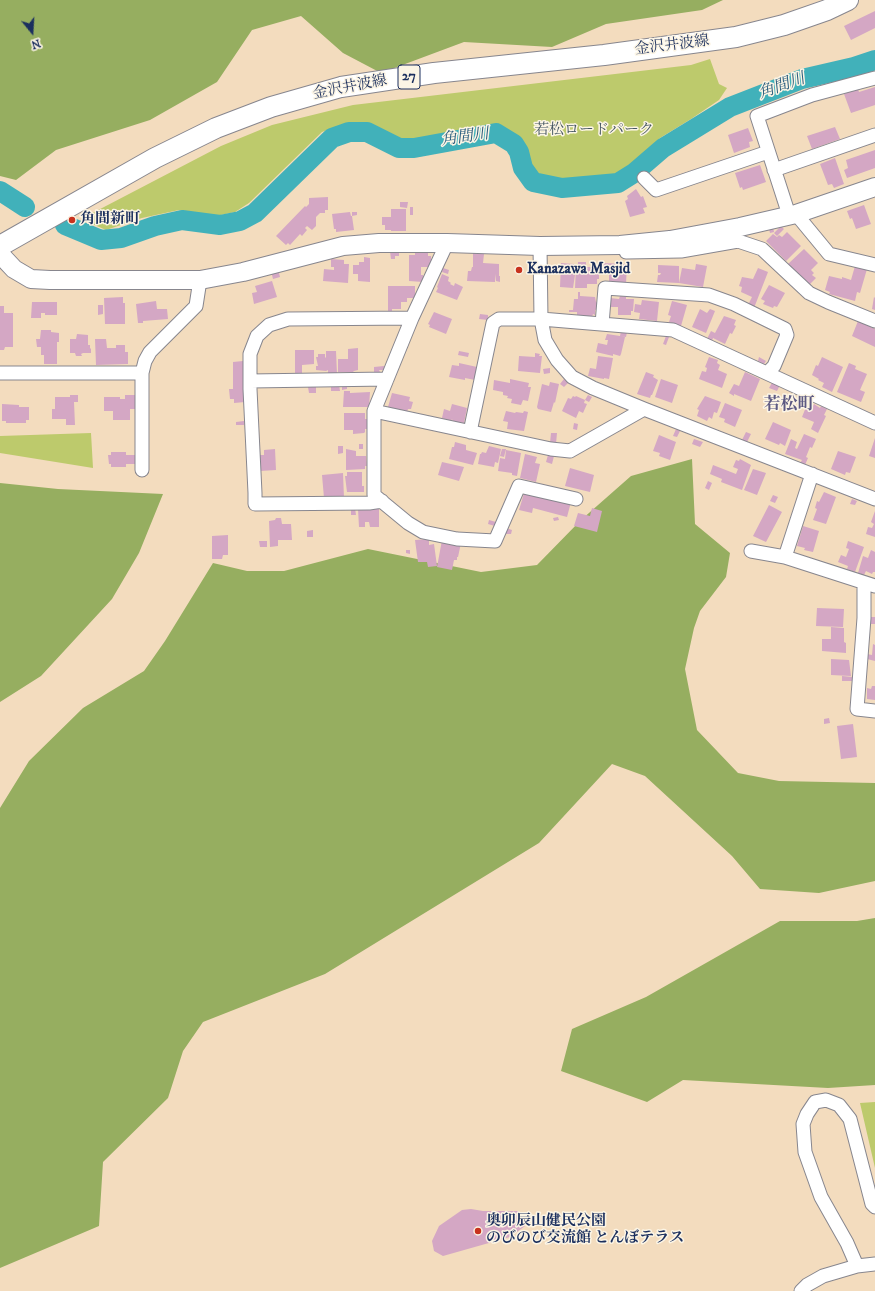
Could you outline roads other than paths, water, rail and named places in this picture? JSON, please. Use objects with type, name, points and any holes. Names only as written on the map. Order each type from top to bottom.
[{"type":"main road","name":"金沢井波線","points":[[0,246],[155,158],[216,128],[270,107],[341,87],[426,74],[604,55],[736,37],[784,25],[827,10],[848,0]]},
{"type":"street","points":[[875,78],[812,95],[757,116],[774,170],[793,215],[829,254],[875,265]]},
{"type":"street","points":[[774,170],[875,135]]},
{"type":"street","points":[[644,178],[656,190],[768,152]]},
{"type":"street","points":[[540,250],[670,240],[740,227],[793,215],[875,187]]},
{"type":"street","points":[[0,254],[14,269],[31,279],[200,280],[243,272],[343,246],[379,243],[447,243],[540,250],[681,251],[738,241],[762,249],[809,293],[875,321]]},
{"type":"street","points":[[447,243],[412,318],[374,411],[374,494],[408,524],[423,532],[457,539],[496,541],[519,486],[576,499]]},
{"type":"street","points":[[540,250],[541,319],[545,340],[557,360],[572,377],[593,388],[644,409],[875,499]]},
{"type":"street","points":[[142,470],[142,373],[145,361],[150,352],[196,306],[200,280]]},
{"type":"street","points":[[602,324],[605,288],[709,295],[734,304],[785,329],[787,335],[774,366],[767,373]]},
{"type":"street","points":[[382,501],[369,503],[255,504],[256,493],[250,354],[257,336],[269,324],[288,319],[412,318]]},
{"type":"street","points":[[470,432],[493,323],[499,319],[541,319],[673,330],[875,422]]},
{"type":"street","points":[[0,373],[142,373]]},
{"type":"street","points":[[250,381],[387,379]]},
{"type":"street","points":[[374,411],[551,449],[570,451],[644,409]]},
{"type":"street","points":[[784,557],[812,474]]},
{"type":"street","points":[[751,551],[784,557],[870,585],[864,618],[857,709],[875,711]]},
{"type":"street","points":[[857,1266],[847,1243],[821,1197],[805,1152],[803,1124],[807,1114],[815,1102],[826,1100],[840,1105],[850,1119],[872,1204],[875,1207]]},
{"type":"street","points":[[801,1291],[823,1276],[857,1266],[875,1264]]},
{"type":"waterway","name":"角間川","points":[[65,225],[101,240],[121,238],[155,226],[182,220],[220,225],[240,221],[255,213],[332,138],[349,132],[367,132],[399,148],[414,148],[496,133],[514,144],[519,152],[523,168],[533,182],[562,188],[618,183],[634,173],[663,148],[730,107],[802,79],[854,67],[875,60]]},
{"type":"waterway","name":"角間川","points":[[0,191],[25,207]]},
{"type":"place","name":"角間新町","points":[[72,220]]},
{"type":"place","name":"Kanazawa Masjid","points":[[519,270]]},
{"type":"place","name":"奥卯辰山健民公園 のびのび交流館 とんぼテラス","points":[[478,1231]]},
{"type":"district","name":"若松町","points":[[789,405]]},
{"type":"park label","name":"若松ロードパーク","points":[[594,131]]}]
